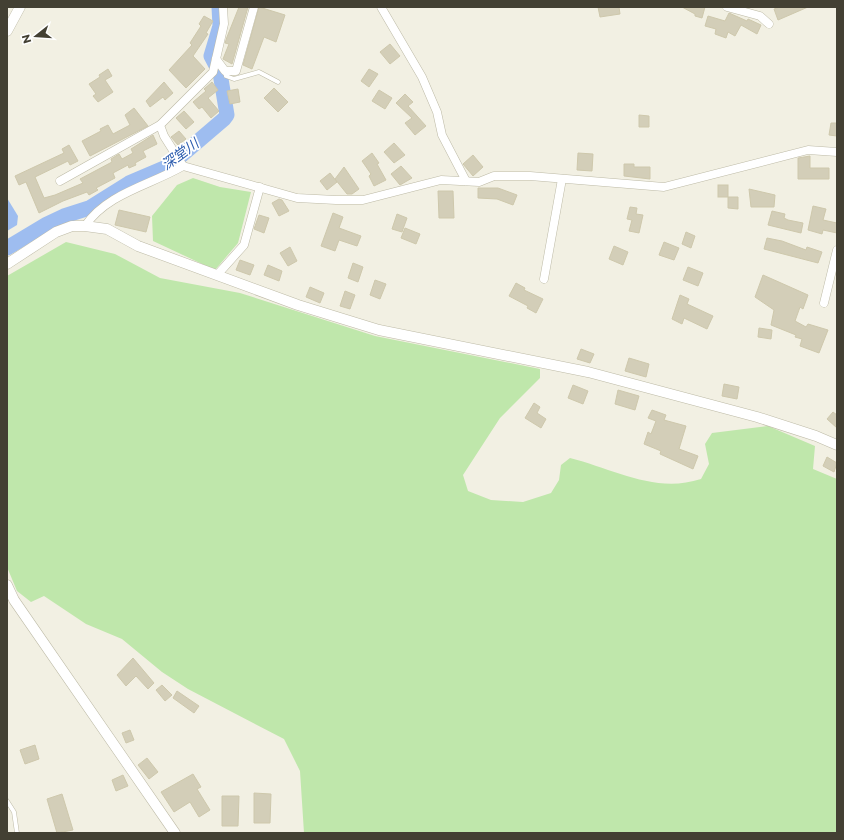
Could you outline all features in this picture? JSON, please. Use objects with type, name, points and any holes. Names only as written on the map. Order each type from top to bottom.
[{"type":"street","points":[[7,31],[20,7]]},
{"type":"street","points":[[60,181],[160,125],[213,72],[224,24],[223,7]]},
{"type":"street","points":[[216,58],[225,71],[236,71],[254,7]]},
{"type":"street","points":[[381,7],[422,77],[437,112],[442,135],[466,181]]},
{"type":"street","points":[[727,7],[760,16],[769,24]]},
{"type":"street","points":[[160,125],[164,136],[183,166]]},
{"type":"street","points":[[85,226],[93,214],[124,194],[183,166],[297,198],[363,200],[441,180],[479,182],[494,176],[530,176],[664,186],[808,150],[837,152]]},
{"type":"street","points":[[544,279],[562,179]]},
{"type":"street","points":[[218,274],[244,245],[260,187]]},
{"type":"street","points":[[7,264],[56,232],[72,226],[107,229],[138,246],[218,274],[298,305],[379,330],[588,372],[757,417],[816,436],[837,445]]},
{"type":"street","points":[[824,303],[837,250]]},
{"type":"street","points":[[7,585],[18,606],[175,833]]},
{"type":"lane","points":[[225,71],[226,76],[234,79],[259,72],[278,82]]},
{"type":"lane","points":[[7,801],[14,812],[17,833]]},
{"type":"green space","points":[[193,178],[220,187],[251,192],[238,243],[215,270],[153,241],[152,216],[177,185]]},
{"type":"green space","points":[[66,242],[115,254],[160,278],[240,293],[375,336],[540,369],[540,378],[500,418],[463,475],[468,491],[491,500],[523,502],[551,493],[559,480],[561,465],[570,458],[651,482],[667,484],[684,483],[701,479],[709,464],[705,444],[712,433],[768,426],[815,446],[813,469],[837,479],[837,833],[304,833],[300,771],[284,739],[188,689],[162,672],[122,639],[86,624],[44,596],[31,602],[17,591],[7,567],[7,276]]},
{"type":"water","points":[[7,198],[18,216],[17,225],[7,231]]},
{"type":"building","points":[[239,7],[248,7],[232,64],[223,59],[229,44],[225,43]]},
{"type":"building","points":[[259,7],[285,15],[276,42],[264,37],[252,69],[243,65]]},
{"type":"building","points":[[598,7],[619,7],[620,14],[600,17]]},
{"type":"building","points":[[682,7],[705,7],[702,18],[695,16],[695,14]]},
{"type":"building","points":[[780,7],[808,7],[778,20],[774,9]]},
{"type":"building","points":[[729,13],[761,25],[757,34],[741,25],[735,36],[728,32],[726,38],[715,34],[716,29],[705,26],[708,16],[725,21]]},
{"type":"building","points":[[204,16],[213,21],[206,33],[208,34],[193,56],[205,69],[186,88],[169,70],[192,45],[190,43],[201,26],[199,24]]},
{"type":"building","points":[[390,44],[400,56],[390,64],[380,52]]},
{"type":"building","points":[[108,69],[112,76],[105,80],[113,92],[98,102],[93,96],[96,94],[89,84],[100,77],[99,75]]},
{"type":"building","points":[[369,69],[378,74],[369,87],[361,81]]},
{"type":"building","points":[[164,82],[173,93],[165,100],[163,97],[150,107],[146,101]]},
{"type":"building","points":[[212,82],[218,90],[208,98],[219,111],[211,118],[202,107],[199,109],[193,102],[206,91],[204,89]]},
{"type":"building","points":[[274,88],[288,102],[278,112],[264,98]]},
{"type":"building","points":[[238,89],[240,102],[230,104],[227,91]]},
{"type":"building","points":[[379,90],[392,98],[385,109],[372,101]]},
{"type":"building","points":[[405,94],[413,102],[408,106],[426,126],[415,135],[405,123],[412,118],[396,103]]},
{"type":"building","points":[[134,108],[148,126],[90,156],[82,141],[101,131],[100,129],[108,125],[113,134],[130,125],[125,115]]},
{"type":"building","points":[[184,111],[194,122],[186,129],[176,118]]},
{"type":"building","points":[[639,115],[649,116],[649,127],[639,127]]},
{"type":"building","points":[[831,123],[837,123],[837,136],[829,135]]},
{"type":"building","points":[[179,131],[186,139],[178,145],[171,137]]},
{"type":"building","points":[[153,135],[157,144],[143,151],[146,157],[135,163],[136,165],[129,168],[128,165],[113,173],[115,178],[96,188],[98,190],[89,195],[87,192],[63,201],[39,213],[26,182],[19,185],[15,176],[64,153],[62,149],[69,145],[78,161],[70,165],[68,161],[35,177],[44,198],[55,195],[83,183],[80,179],[112,162],[111,159],[119,154],[122,159],[133,153],[131,149]]},
{"type":"building","points":[[394,143],[405,155],[394,163],[384,152]]},
{"type":"building","points":[[372,153],[379,163],[377,164],[386,180],[374,186],[369,176],[371,174],[362,161]]},
{"type":"building","points":[[578,153],[593,154],[592,171],[577,170]]},
{"type":"building","points":[[473,155],[483,167],[473,176],[463,164]]},
{"type":"building","points":[[810,156],[810,168],[829,168],[829,179],[798,179],[798,158]]},
{"type":"building","points":[[624,164],[634,164],[634,167],[650,167],[650,179],[624,176]]},
{"type":"building","points":[[401,166],[412,178],[400,185],[391,174]]},
{"type":"building","points":[[344,167],[359,189],[352,194],[347,194],[335,179]]},
{"type":"building","points":[[330,173],[337,182],[327,190],[320,181]]},
{"type":"building","points":[[718,185],[728,185],[728,197],[718,197]]},
{"type":"building","points":[[478,188],[498,188],[517,195],[513,205],[497,199],[478,198]]},
{"type":"building","points":[[749,189],[775,195],[774,207],[751,207]]},
{"type":"building","points":[[438,191],[453,191],[454,218],[439,218]]},
{"type":"building","points":[[728,197],[738,197],[738,209],[728,208]]},
{"type":"building","points":[[279,199],[282,200],[289,211],[279,216],[272,203]]},
{"type":"building","points":[[813,206],[826,209],[823,220],[837,223],[837,233],[823,230],[822,234],[808,230]]},
{"type":"building","points":[[630,207],[637,208],[636,214],[643,215],[639,233],[629,231],[632,220],[627,219]]},
{"type":"building","points":[[119,210],[150,217],[146,232],[115,225]]},
{"type":"building","points":[[772,211],[785,214],[784,218],[788,220],[803,223],[801,233],[768,225]]},
{"type":"building","points":[[333,213],[343,217],[339,228],[361,236],[357,246],[339,240],[335,251],[321,246]]},
{"type":"building","points":[[397,214],[407,218],[402,232],[392,229]]},
{"type":"building","points":[[259,215],[269,218],[264,233],[254,229]]},
{"type":"building","points":[[405,228],[420,234],[416,244],[401,238]]},
{"type":"building","points":[[686,232],[695,236],[691,248],[682,244]]},
{"type":"building","points":[[767,238],[782,241],[806,250],[807,247],[822,252],[818,263],[764,249]]},
{"type":"building","points":[[664,242],[679,248],[674,260],[659,255]]},
{"type":"building","points":[[614,246],[628,252],[623,265],[609,259]]},
{"type":"building","points":[[290,247],[297,261],[288,266],[280,253]]},
{"type":"building","points":[[240,260],[254,265],[250,275],[236,270]]},
{"type":"building","points":[[353,263],[363,267],[358,282],[348,278]]},
{"type":"building","points":[[268,265],[282,271],[279,281],[264,275]]},
{"type":"building","points":[[688,267],[703,273],[698,286],[683,280]]},
{"type":"building","points":[[763,275],[808,295],[803,309],[800,307],[795,321],[806,327],[808,324],[828,330],[819,353],[800,346],[802,339],[795,337],[796,335],[771,325],[774,310],[755,297]]},
{"type":"building","points":[[375,280],[386,284],[380,299],[370,295]]},
{"type":"building","points":[[516,283],[525,288],[524,290],[543,299],[536,313],[527,308],[528,306],[509,296]]},
{"type":"building","points":[[310,287],[324,293],[320,303],[306,297]]},
{"type":"building","points":[[345,291],[355,295],[350,309],[340,306]]},
{"type":"building","points":[[680,295],[689,299],[687,304],[713,316],[707,329],[684,318],[682,324],[672,319]]},
{"type":"building","points":[[759,328],[772,330],[771,339],[758,337]]},
{"type":"building","points":[[581,349],[594,354],[590,363],[577,359]]},
{"type":"building","points":[[629,358],[649,364],[646,377],[625,371]]},
{"type":"building","points":[[724,384],[739,387],[737,399],[722,396]]},
{"type":"building","points":[[573,385],[588,391],[583,404],[568,398]]},
{"type":"building","points":[[618,390],[639,396],[635,410],[615,404]]},
{"type":"building","points":[[534,403],[540,407],[537,413],[546,419],[541,428],[525,418]]},
{"type":"building","points":[[652,410],[666,415],[664,420],[686,426],[679,449],[698,456],[693,469],[660,454],[661,451],[644,444],[648,432],[651,434],[656,421],[648,418]]},
{"type":"building","points":[[833,412],[837,415],[837,428],[827,419]]},
{"type":"building","points":[[827,457],[837,463],[834,472],[823,466]]},
{"type":"building","points":[[133,658],[154,683],[148,689],[136,676],[126,686],[117,675]]},
{"type":"building","points":[[162,685],[172,695],[165,701],[156,690]]},
{"type":"building","points":[[177,691],[199,706],[194,713],[173,698]]},
{"type":"building","points":[[130,730],[134,740],[126,743],[122,733]]},
{"type":"building","points":[[35,745],[39,759],[25,764],[20,750]]},
{"type":"building","points":[[147,758],[158,772],[149,779],[138,765]]},
{"type":"building","points":[[193,774],[201,787],[197,789],[210,810],[199,817],[190,802],[174,812],[161,792]]},
{"type":"building","points":[[123,775],[128,786],[116,791],[112,780]]},
{"type":"building","points":[[254,793],[271,794],[270,823],[254,823]]},
{"type":"building","points":[[62,794],[73,830],[57,833],[47,799]]},
{"type":"building","points":[[222,796],[239,796],[238,826],[222,826]]},
{"type":"waterway","name":"深堂川","points":[[7,248],[47,224],[64,216],[89,208],[129,183],[169,166],[224,119],[227,115],[220,73],[211,56],[220,26],[219,7]]}]
